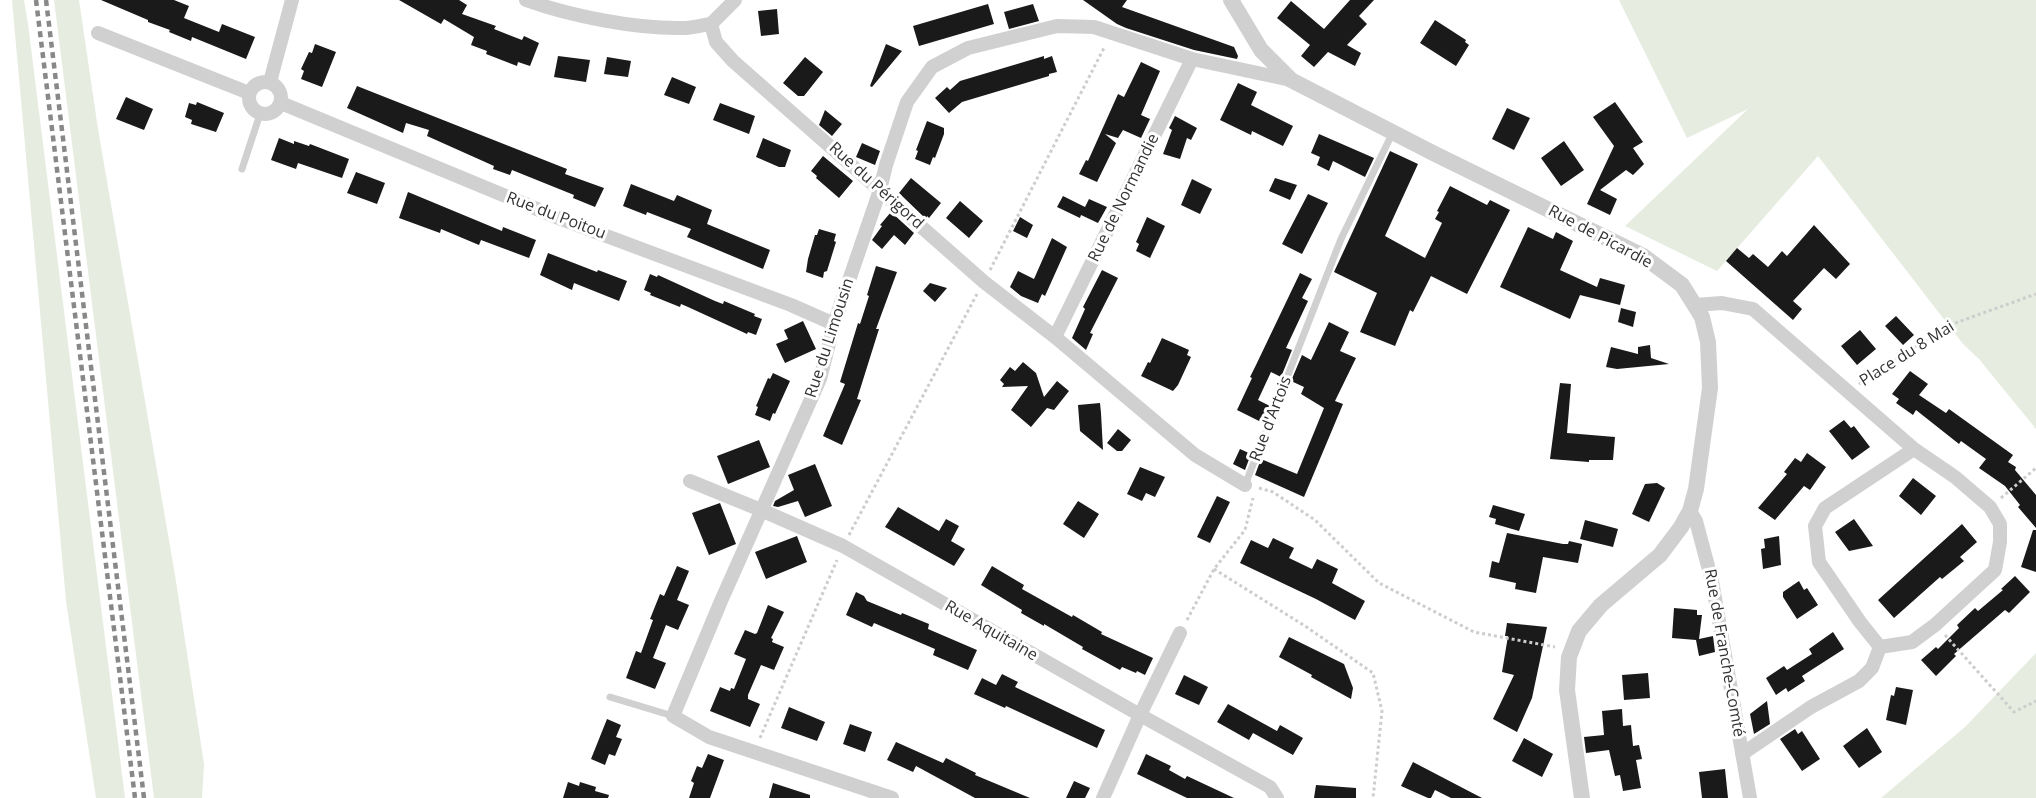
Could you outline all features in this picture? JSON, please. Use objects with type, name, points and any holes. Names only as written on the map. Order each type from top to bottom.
[{"type":"street","points":[[270,82],[292,0]]},
{"type":"street","points":[[526,0],[554,10],[635,24],[684,28],[711,24],[735,0]]},
{"type":"street","name":"Rue de Picardie","points":[[1231,0],[1262,50],[1291,80],[1643,256],[1682,285],[1702,317],[1708,342],[1710,388],[1696,489],[1690,511],[1660,555],[1601,605],[1579,631],[1569,657],[1567,690],[1582,798]]},
{"type":"street","name":"Rue du Périgord","points":[[711,24],[716,42],[733,61],[984,282],[1055,337]]},
{"type":"street","name":"Rue du Limousin","points":[[674,716],[721,601],[820,379],[834,324],[880,190],[907,102],[932,67],[969,48],[1058,26],[1094,27],[1192,59],[1291,80]]},
{"type":"street","points":[[98,33],[249,93]]},
{"type":"street","name":"Rue de Normandie","points":[[1055,337],[1192,59]]},
{"type":"street","points":[[270,82],[280,91],[281,103],[272,113],[260,114],[251,107],[249,93],[258,83],[270,82]]},
{"type":"street","name":"Rue du Poitou","points":[[281,103],[561,219],[791,305],[834,324]]},
{"type":"street","points":[[1695,305],[1722,303],[1753,309],[1848,393],[1990,507],[2000,524],[2000,542],[1995,570],[1935,625],[1911,642],[1880,647]]},
{"type":"street","name":"Rue d'Artois","points":[[1055,337],[1194,455],[1250,486]]},
{"type":"street","points":[[1880,647],[1819,562],[1815,526],[1825,508],[1914,448]]},
{"type":"street","name":"Rue Aquitaine","points":[[690,481],[843,546],[1270,787],[1277,798]]},
{"type":"street","name":"Rue de Franche-Comté","points":[[1690,511],[1696,521],[1712,581],[1750,798]]},
{"type":"street","points":[[1103,798],[1180,633]]},
{"type":"street","points":[[1742,754],[1811,707],[1859,681],[1872,668],[1880,647]]},
{"type":"street","points":[[674,716],[709,737],[892,798]]},
{"type":"lane","points":[[242,169],[260,114]]},
{"type":"lane","name":"Rue d'Artois","points":[[1250,486],[1341,239],[1393,132]]},
{"type":"lane","points":[[610,697],[674,716]]},
{"type":"path","points":[[753,753],[843,546],[984,282],[1112,33]]},
{"type":"path","name":"Place du 8 Mai","points":[[1848,393],[1947,326],[2036,294]]},
{"type":"path","points":[[1990,507],[2036,468]]},
{"type":"path","points":[[1180,633],[1214,569],[1245,530],[1250,486],[1273,492],[1315,520],[1379,583],[1463,627],[1474,632],[1572,650]]},
{"type":"path","points":[[1214,569],[1305,626],[1373,673],[1382,711],[1373,798]]},
{"type":"path","points":[[1935,625],[2014,712],[2036,701]]},
{"type":"shaded area","points":[[12,0],[24,0],[28,24],[125,798],[96,798],[66,601]]},
{"type":"shaded area","points":[[54,0],[79,0],[98,129],[175,575],[204,764],[202,798],[154,798]]},
{"type":"shaded area","points":[[1619,0],[2036,0],[2036,429],[1979,359],[1963,344],[1818,156],[1717,271],[1625,226],[1748,109],[1687,138]]},
{"type":"shaded area","points":[[2036,653],[2036,798],[1881,798],[1965,727]]},
{"type":"building","points":[[101,0],[174,0],[189,6],[184,18],[219,32],[222,24],[255,37],[246,59],[192,37],[191,41]]},
{"type":"building","points":[[399,0],[459,0],[467,5],[462,14],[496,26],[494,29],[522,40],[524,36],[539,43],[530,66],[518,62],[517,66],[486,54],[487,51],[471,45],[474,37],[444,19],[441,24]]},
{"type":"building","points":[[1083,0],[1127,0],[1122,7],[1234,47],[1237,59],[1194,50],[1126,28]]},
{"type":"building","points":[[1350,0],[1374,0],[1359,16],[1367,24],[1347,45],[1361,53],[1355,66],[1328,52],[1314,67],[1301,56],[1310,45],[1277,18],[1291,1],[1324,29]]},
{"type":"building","points":[[988,4],[994,24],[919,46],[913,26]]},
{"type":"building","points":[[1033,4],[1039,21],[1009,29],[1004,12]]},
{"type":"building","points":[[777,9],[779,34],[761,36],[758,11]]},
{"type":"building","points":[[1435,20],[1466,40],[1465,42],[1469,45],[1456,66],[1420,43]]},
{"type":"building","points":[[315,44],[336,52],[322,87],[301,79],[304,71],[301,69]]},
{"type":"building","points":[[886,44],[902,51],[872,87],[870,86]]},
{"type":"building","points":[[558,56],[590,60],[586,82],[554,77]]},
{"type":"building","points":[[1044,56],[1044,59],[1052,56],[1057,72],[962,102],[949,113],[935,98],[947,87],[950,90],[960,81]]},
{"type":"building","points":[[607,57],[631,61],[628,77],[604,74]]},
{"type":"building","points":[[805,57],[823,72],[804,96],[798,96],[783,83]]},
{"type":"building","points":[[1141,62],[1160,71],[1141,115],[1150,119],[1141,138],[1123,130],[1118,138],[1105,134],[1116,143],[1097,182],[1079,174],[1086,160],[1088,161],[1118,94],[1124,97]]},
{"type":"building","points":[[672,77],[696,87],[689,104],[664,95]]},
{"type":"building","points":[[1238,83],[1257,92],[1251,105],[1293,126],[1283,146],[1252,131],[1251,135],[1220,120]]},
{"type":"building","points":[[357,86],[567,169],[565,174],[604,188],[595,207],[573,198],[574,195],[512,170],[510,175],[493,169],[494,166],[427,136],[429,130],[406,123],[403,133],[347,108]]},
{"type":"building","points":[[126,97],[153,109],[144,130],[116,119]]},
{"type":"building","points":[[197,102],[224,113],[216,132],[191,124],[192,120],[185,117],[189,103],[196,105]]},
{"type":"building","points":[[1615,102],[1643,142],[1633,148],[1644,164],[1633,175],[1626,170],[1600,190],[1617,199],[1610,215],[1587,204],[1614,146],[1593,117]]},
{"type":"building","points":[[720,103],[755,116],[749,134],[713,120]]},
{"type":"building","points":[[1507,108],[1530,118],[1514,150],[1492,139]]},
{"type":"building","points":[[825,110],[842,124],[832,136],[819,125]]},
{"type":"building","points":[[1175,116],[1197,128],[1191,140],[1187,138],[1180,159],[1163,154],[1172,130],[1169,128]]},
{"type":"building","points":[[927,121],[944,128],[935,158],[933,157],[930,165],[915,159]]},
{"type":"building","points":[[1319,134],[1374,158],[1365,177],[1333,161],[1329,171],[1317,165],[1320,157],[1311,153]]},
{"type":"building","points":[[279,138],[294,144],[294,141],[309,146],[310,144],[349,159],[342,178],[298,163],[296,169],[271,160]]},
{"type":"building","points":[[763,138],[791,150],[785,167],[779,167],[756,157]]},
{"type":"building","points":[[1564,141],[1584,170],[1561,186],[1541,158]]},
{"type":"building","points":[[862,143],[880,151],[875,165],[856,157]]},
{"type":"building","points":[[1390,151],[1418,164],[1385,236],[1425,258],[1442,223],[1435,219],[1450,186],[1487,205],[1490,200],[1510,210],[1467,294],[1431,276],[1413,312],[1410,310],[1395,346],[1360,332],[1377,293],[1334,272]]},
{"type":"building","points":[[823,156],[853,181],[839,198],[811,171]]},
{"type":"building","points":[[356,172],[385,183],[377,204],[347,193]]},
{"type":"building","points":[[911,178],[941,203],[929,218],[927,216],[926,219],[899,193]]},
{"type":"building","points":[[1275,178],[1297,185],[1290,200],[1269,191]]},
{"type":"building","points":[[1192,179],[1212,189],[1200,214],[1181,205]]},
{"type":"building","points":[[631,184],[674,201],[677,195],[712,210],[707,224],[770,250],[763,269],[687,237],[691,229],[647,212],[646,215],[623,206]]},
{"type":"building","points":[[408,192],[502,231],[503,227],[536,240],[529,258],[481,240],[479,245],[441,229],[440,233],[399,218]]},
{"type":"building","points":[[1308,194],[1328,203],[1302,254],[1282,244]]},
{"type":"building","points":[[1063,196],[1085,207],[1089,199],[1107,207],[1098,223],[1081,215],[1080,218],[1057,207]]},
{"type":"building","points":[[960,201],[983,221],[969,238],[946,218]]},
{"type":"building","points":[[891,212],[914,233],[905,245],[894,235],[882,249],[872,240],[882,226],[880,225]]},
{"type":"building","points":[[1020,217],[1033,225],[1027,238],[1013,231]]},
{"type":"building","points":[[1147,217],[1165,226],[1150,258],[1136,251],[1139,244],[1136,242]]},
{"type":"building","points":[[1814,225],[1850,264],[1836,279],[1824,268],[1793,301],[1802,309],[1793,320],[1726,261],[1737,248],[1749,258],[1753,254],[1768,267],[1782,251],[1787,256]]},
{"type":"building","points":[[1528,227],[1553,239],[1556,232],[1573,241],[1560,270],[1597,287],[1600,278],[1625,285],[1620,305],[1580,295],[1570,319],[1500,287]]},
{"type":"building","points":[[819,229],[836,234],[834,241],[836,242],[823,278],[806,272],[815,235]]},
{"type":"building","points":[[1052,238],[1067,247],[1045,296],[1042,294],[1038,303],[1021,296],[1010,287],[1018,271],[1034,279]]},
{"type":"building","points":[[548,253],[627,281],[619,301],[574,283],[572,290],[540,275]]},
{"type":"building","points":[[876,266],[897,272],[876,329],[879,329],[857,399],[861,400],[842,445],[823,436],[845,384],[840,382],[869,296],[867,295]]},
{"type":"building","points":[[1102,270],[1118,278],[1090,333],[1093,334],[1086,350],[1072,338],[1085,309],[1083,307]]},
{"type":"building","points":[[1300,273],[1312,279],[1302,298],[1308,301],[1286,348],[1292,350],[1281,377],[1271,372],[1258,400],[1270,406],[1263,423],[1237,410],[1252,378],[1250,377]]},
{"type":"building","points":[[650,274],[657,277],[658,275],[715,301],[723,304],[724,301],[755,314],[754,316],[762,319],[756,335],[748,332],[747,334],[681,304],[680,307],[650,295],[651,293],[644,290]]},
{"type":"building","points":[[930,283],[947,288],[935,302],[923,291]]},
{"type":"building","points":[[1621,308],[1636,312],[1633,327],[1618,322]]},
{"type":"building","points":[[1896,316],[1914,335],[1903,345],[1885,326]]},
{"type":"building","points":[[803,321],[816,349],[785,363],[776,344],[788,339],[784,330]]},
{"type":"building","points":[[1329,322],[1349,332],[1340,351],[1356,358],[1335,401],[1343,404],[1304,497],[1255,475],[1261,459],[1297,474],[1324,408],[1301,394],[1304,387],[1291,381],[1302,355],[1311,360]]},
{"type":"building","points":[[1860,330],[1876,349],[1857,365],[1841,346]]},
{"type":"building","points":[[1162,338],[1189,350],[1187,355],[1191,357],[1173,391],[1141,376]]},
{"type":"building","points":[[1650,345],[1651,358],[1669,364],[1617,369],[1606,367],[1611,347],[1638,354],[1638,347]]},
{"type":"building","points":[[1023,362],[1036,373],[1044,397],[1057,381],[1069,391],[1054,410],[1047,408],[1031,427],[1011,410],[1028,386],[1002,387],[1004,384],[1000,380],[1010,367],[1015,371]]},
{"type":"building","points":[[1910,371],[1928,384],[1919,395],[1946,413],[1949,409],[2013,455],[2008,462],[2016,467],[2015,470],[2036,495],[2036,528],[2018,507],[2020,505],[2005,486],[1979,468],[1986,459],[1961,441],[1959,444],[1916,410],[1913,415],[1896,403],[1899,399],[1892,394]]},
{"type":"building","points":[[773,373],[790,381],[770,421],[755,415],[758,407],[756,406],[768,378],[770,379]]},
{"type":"building","points":[[1560,383],[1571,384],[1567,433],[1615,437],[1613,460],[1589,460],[1589,462],[1550,459]]},
{"type":"building","points":[[1100,403],[1103,450],[1080,431],[1078,405]]},
{"type":"building","points":[[1844,420],[1851,428],[1854,426],[1870,447],[1852,460],[1829,431]]},
{"type":"building","points":[[1118,429],[1131,440],[1122,451],[1117,451],[1107,443]]},
{"type":"building","points":[[759,440],[770,467],[728,484],[717,456]]},
{"type":"building","points":[[1240,449],[1251,454],[1245,470],[1233,464]]},
{"type":"building","points":[[1807,453],[1826,467],[1810,490],[1804,486],[1775,520],[1758,508],[1787,474],[1784,472],[1795,458],[1801,462]]},
{"type":"building","points":[[815,464],[832,506],[805,517],[798,501],[778,507],[773,506],[775,501],[794,490],[788,475]]},
{"type":"building","points":[[1140,467],[1165,477],[1155,497],[1146,493],[1142,501],[1127,494]]},
{"type":"building","points":[[1913,478],[1936,496],[1921,515],[1899,496]]},
{"type":"building","points":[[1657,483],[1665,488],[1649,522],[1632,514],[1645,484]]},
{"type":"building","points":[[1217,496],[1230,502],[1210,543],[1197,537]]},
{"type":"building","points":[[1078,501],[1099,514],[1084,538],[1063,524]]},
{"type":"building","points":[[720,503],[736,544],[709,555],[692,513]]},
{"type":"building","points":[[1493,505],[1525,514],[1519,531],[1495,524],[1496,519],[1489,517]]},
{"type":"building","points":[[898,507],[939,531],[946,519],[959,526],[951,541],[965,549],[954,566],[885,527]]},
{"type":"building","points":[[1854,519],[1873,546],[1849,551],[1835,532]]},
{"type":"building","points":[[1585,520],[1618,529],[1613,547],[1580,539]]},
{"type":"building","points":[[1962,524],[1977,542],[1960,557],[1964,561],[1942,579],[1940,577],[1894,618],[1878,600]]},
{"type":"building","points":[[2033,530],[2036,530],[2036,572],[2021,567]]},
{"type":"building","points":[[1507,533],[1563,544],[1568,544],[1569,541],[1582,544],[1578,563],[1543,557],[1536,593],[1515,589],[1516,583],[1489,577],[1492,561],[1499,563]]},
{"type":"building","points":[[797,536],[807,562],[766,579],[755,552]]},
{"type":"building","points":[[1779,536],[1781,565],[1763,569],[1761,549],[1765,548],[1764,539]]},
{"type":"building","points":[[1273,538],[1294,548],[1289,558],[1312,569],[1317,559],[1338,569],[1332,583],[1365,601],[1355,620],[1240,563],[1251,540],[1268,548]]},
{"type":"building","points":[[677,566],[689,571],[677,600],[689,605],[678,630],[666,625],[653,658],[666,663],[655,689],[626,678],[636,651],[641,653],[653,620],[650,619],[660,594],[664,596]]},
{"type":"building","points":[[992,566],[1024,585],[1022,589],[1072,617],[1073,615],[1102,632],[1101,634],[1153,658],[1145,675],[1122,667],[1120,670],[1044,624],[1044,626],[1021,613],[1022,610],[981,585]]},
{"type":"building","points":[[2015,576],[2030,592],[2009,613],[2005,610],[1954,654],[1956,656],[1936,676],[1921,660],[1936,647],[1938,649],[1959,628],[1957,625],[1975,608],[1978,611],[2003,590],[2001,589]]},
{"type":"building","points":[[1799,581],[1804,590],[1807,588],[1818,605],[1797,619],[1783,597],[1783,592]]},
{"type":"building","points":[[856,592],[864,596],[867,601],[929,624],[928,629],[977,650],[968,670],[933,655],[935,649],[874,623],[872,627],[846,615]]},
{"type":"building","points":[[768,605],[784,612],[771,638],[772,642],[784,647],[774,670],[761,665],[748,695],[748,699],[760,704],[750,727],[710,711],[720,687],[730,691],[731,688],[734,689],[746,659],[734,654],[745,630],[757,633]]},
{"type":"building","points":[[1674,608],[1697,610],[1697,615],[1702,615],[1699,639],[1713,636],[1715,652],[1699,656],[1696,640],[1672,638]]},
{"type":"building","points":[[1507,623],[1547,627],[1532,698],[1517,732],[1493,719],[1514,675],[1502,672],[1508,636],[1505,636]]},
{"type":"building","points":[[1833,632],[1844,649],[1802,676],[1805,681],[1788,692],[1786,688],[1776,695],[1766,678],[1784,666],[1787,670],[1812,654],[1809,649]]},
{"type":"building","points":[[1289,637],[1344,664],[1353,688],[1351,699],[1279,657]]},
{"type":"building","points":[[1648,673],[1650,698],[1624,700],[1622,675]]},
{"type":"building","points":[[1002,674],[1018,682],[1015,687],[1105,730],[1097,748],[1006,706],[1005,708],[974,694],[982,678],[996,685]]},
{"type":"building","points":[[1184,675],[1208,687],[1199,705],[1175,694]]},
{"type":"building","points":[[1896,687],[1913,690],[1906,725],[1886,720],[1891,695],[1894,696]]},
{"type":"building","points":[[1767,701],[1770,724],[1754,734],[1750,714]]},
{"type":"building","points":[[1228,704],[1277,731],[1280,725],[1303,738],[1293,755],[1253,733],[1249,740],[1217,722]]},
{"type":"building","points":[[789,707],[825,722],[817,741],[781,728]]},
{"type":"building","points":[[1622,709],[1623,726],[1631,725],[1633,746],[1639,745],[1642,759],[1636,760],[1641,788],[1623,791],[1620,775],[1615,776],[1609,750],[1586,753],[1584,737],[1604,735],[1602,711]]},
{"type":"building","points":[[607,719],[621,725],[616,737],[622,739],[615,756],[609,754],[605,765],[591,759]]},
{"type":"building","points":[[850,724],[872,732],[865,752],[843,744]]},
{"type":"building","points":[[1867,728],[1882,752],[1859,768],[1843,746]]},
{"type":"building","points":[[1795,729],[1798,734],[1802,731],[1820,759],[1802,771],[1780,739]]},
{"type":"building","points":[[1524,738],[1553,754],[1542,777],[1512,761]]},
{"type":"building","points":[[896,742],[943,763],[946,758],[976,773],[975,775],[1030,798],[975,798],[916,766],[913,772],[887,760]]},
{"type":"building","points":[[708,754],[724,760],[710,798],[689,798],[694,783],[691,781],[697,766],[702,768]]},
{"type":"building","points":[[1146,754],[1171,766],[1169,770],[1185,779],[1187,776],[1234,798],[1187,798],[1137,774]]},
{"type":"building","points":[[1413,762],[1482,798],[1451,798],[1435,790],[1431,798],[1428,798],[1401,786]]},
{"type":"building","points":[[1725,769],[1728,798],[1702,798],[1699,772]]},
{"type":"building","points":[[1074,781],[1090,788],[1085,798],[1066,798]]},
{"type":"building","points":[[568,782],[579,786],[580,782],[596,787],[595,791],[609,795],[608,798],[563,798]]},
{"type":"building","points":[[773,783],[810,795],[810,798],[769,798]]},
{"type":"building","points":[[1316,785],[1356,788],[1356,798],[1314,798]]},
{"type":"railway","points":[[36,0],[135,798]]},
{"type":"railway","points":[[46,0],[144,798]]}]
